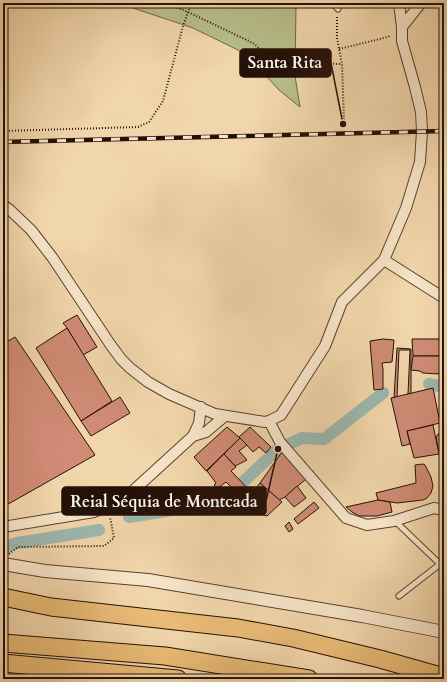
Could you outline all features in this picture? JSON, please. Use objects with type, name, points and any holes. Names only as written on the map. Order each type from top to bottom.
[{"type":"highway","points":[[3,597],[51,607],[238,628],[293,638],[380,659],[444,677]]},
{"type":"highway","points":[[3,643],[165,656],[309,679]]},
{"type":"highway","points":[[3,663],[178,679]]},
{"type":"street","points":[[3,205],[32,230],[121,359],[148,382],[169,394],[220,415],[265,422],[281,415],[325,346],[342,302],[384,260],[406,208],[420,162],[422,131],[421,112],[402,41],[399,3]]},
{"type":"street","points":[[402,27],[421,3]]},
{"type":"street","points":[[384,260],[444,298]]},
{"type":"street","points":[[3,527],[94,512],[124,499],[193,436],[199,423],[200,407]]},
{"type":"street","points":[[193,436],[206,432],[220,415]]},
{"type":"street","points":[[269,421],[282,445],[346,518],[367,525],[394,521],[434,508],[444,510]]},
{"type":"street","points":[[5,560],[45,570],[148,580],[362,616],[444,632]]},
{"type":"lane","points":[[332,3],[338,9]]},
{"type":"lane","points":[[394,521],[442,562],[399,596]]},
{"type":"path","points":[[166,3],[253,43],[273,61],[342,64]]},
{"type":"path","points":[[3,130],[138,127],[149,122],[163,101],[183,26],[188,12],[194,3]]},
{"type":"path","points":[[338,9],[337,38],[342,64],[344,120]]},
{"type":"path","points":[[339,49],[388,37],[402,27]]},
{"type":"path","points":[[5,560],[18,548],[104,546],[114,538],[108,506]]},
{"type":"green space","points":[[118,3],[305,3],[296,4],[295,76],[300,107],[279,90],[267,77],[255,60],[238,50],[193,28]]},
{"type":"building","points":[[77,315],[97,347],[83,355],[63,323]]},
{"type":"building","points":[[67,328],[112,401],[81,421],[36,348]]},
{"type":"building","points":[[15,337],[95,455],[3,507],[3,344]]},
{"type":"building","points":[[383,339],[394,340],[392,362],[382,363],[383,389],[374,390],[370,341]]},
{"type":"building","points":[[412,339],[444,339],[444,356],[413,356]]},
{"type":"building","points":[[397,348],[411,349],[411,394],[408,394],[410,350],[399,350],[397,397],[394,398]]},
{"type":"building","points":[[413,356],[444,356],[444,367],[438,374],[423,373],[420,371],[411,370]]},
{"type":"building","points":[[433,388],[440,423],[407,431],[410,444],[402,446],[391,398]]},
{"type":"building","points":[[120,397],[130,413],[91,436],[81,421]]},
{"type":"building","points":[[433,425],[439,454],[414,458],[407,431]]},
{"type":"building","points":[[227,427],[240,438],[206,471],[194,457]]},
{"type":"building","points":[[250,427],[271,447],[266,453],[259,447],[253,452],[239,437]]},
{"type":"building","points":[[444,433],[444,455],[442,455],[439,453],[436,437],[438,434]]},
{"type":"building","points":[[240,438],[247,445],[239,451],[247,460],[235,466],[224,454]]},
{"type":"building","points":[[282,452],[306,479],[285,497],[279,500],[260,483]]},
{"type":"building","points":[[224,454],[236,467],[231,471],[252,493],[245,500],[226,482],[218,488],[214,485],[216,483],[207,471]]},
{"type":"building","points":[[423,464],[431,477],[433,486],[431,493],[427,498],[423,500],[397,503],[378,500],[376,493],[416,483],[415,465]]},
{"type":"building","points":[[260,483],[282,502],[267,516],[259,514],[245,500]]},
{"type":"building","points":[[297,486],[306,498],[294,507],[285,497]]},
{"type":"building","points":[[378,500],[390,502],[392,512],[377,516],[359,516],[346,507]]},
{"type":"building","points":[[314,502],[319,508],[298,524],[294,519]]},
{"type":"building","points":[[289,522],[293,529],[289,532],[285,526]]},
{"type":"waterway","points":[[429,384],[444,387]]},
{"type":"waterway","points":[[129,517],[222,502],[278,449],[302,438],[324,439],[383,393]]},
{"type":"waterway","points":[[3,551],[10,545],[17,543],[99,530]]},
{"type":"railway","points":[[3,142],[444,131]]},
{"type":"place","name":"Santa Rita","points":[[343,124]]},
{"type":"place","name":"Reial Séquia de Montcada","points":[[278,449]]}]
